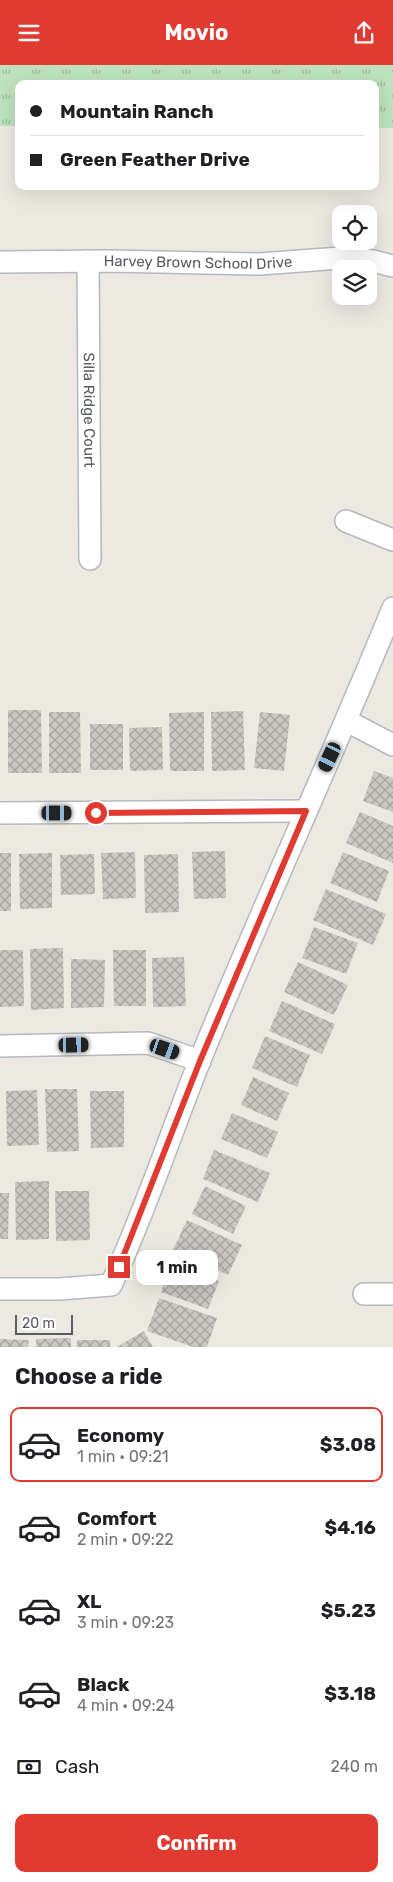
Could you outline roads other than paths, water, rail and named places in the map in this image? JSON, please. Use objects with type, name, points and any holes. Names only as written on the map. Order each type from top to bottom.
[{"type":"street","name":"Harvey Brown School Drive","points":[[0,262],[88,261],[260,264],[340,257],[373,261],[393,266]]},
{"type":"street","name":"Silla Ridge Court","points":[[88,261],[90,559]]},
{"type":"street","points":[[346,521],[393,540]]},
{"type":"street","points":[[0,1289],[60,1289],[111,1285],[128,1249],[200,1061],[306,811],[347,721],[393,608]]},
{"type":"street","points":[[347,721],[393,745]]},
{"type":"street","points":[[0,813],[306,811]]},
{"type":"street","points":[[0,1046],[148,1043],[200,1061]]},
{"type":"street","points":[[364,1294],[393,1294]]}]
